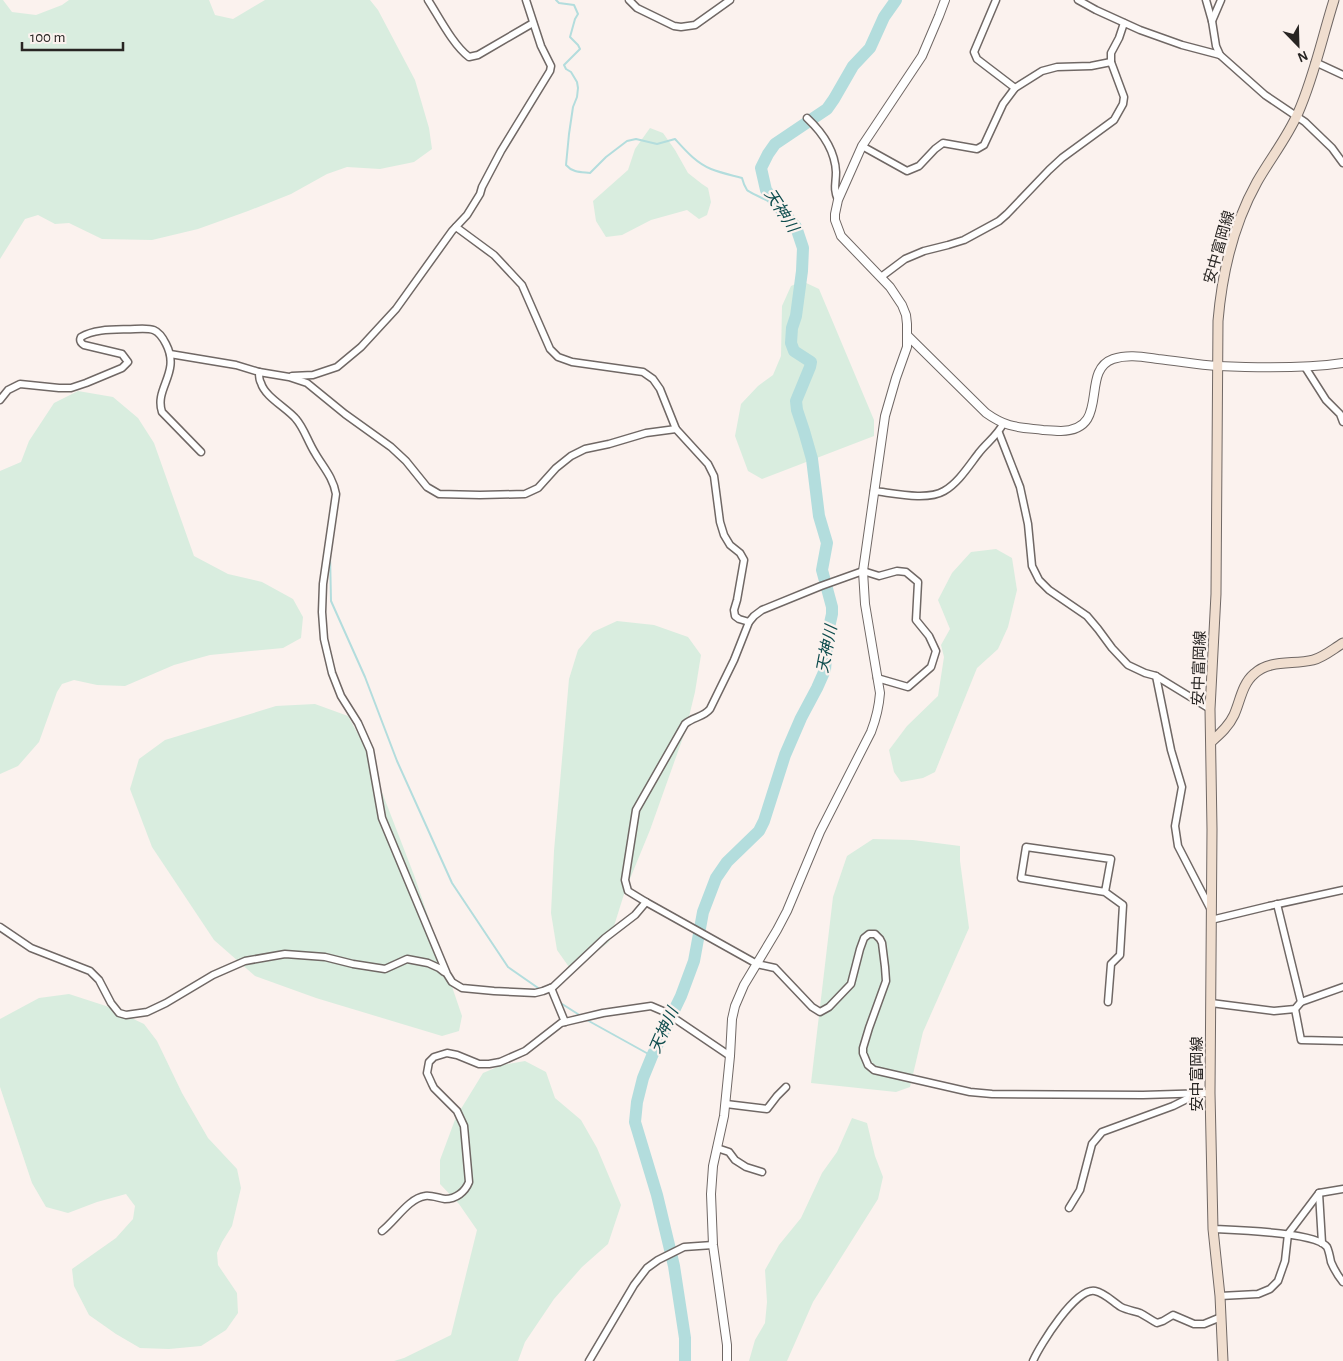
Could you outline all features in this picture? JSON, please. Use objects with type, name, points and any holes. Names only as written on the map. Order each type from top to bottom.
[{"type":"main road","name":"安中富岡線","points":[[1223,1361],[1220,1296],[1213,1229],[1210,1093],[1212,741],[1210,709],[1216,594],[1218,321],[1220,294],[1228,255],[1244,210],[1256,183],[1286,136],[1306,94],[1334,0]]},
{"type":"main road","points":[[1212,741],[1231,720],[1245,686],[1254,673],[1277,664],[1303,662],[1320,657],[1343,643]]},
{"type":"street","points":[[428,0],[451,37],[469,57],[478,55],[533,23]]},
{"type":"street","points":[[289,377],[313,375],[337,367],[361,347],[396,309],[456,227],[467,215],[480,194],[500,151],[550,71],[551,66],[541,46],[526,0]]},
{"type":"street","points":[[629,0],[637,8],[674,26],[682,27],[695,25],[730,0]]},
{"type":"street","points":[[727,1361],[727,1345],[713,1245],[712,1177],[726,1104],[731,1032],[735,1006],[744,985],[787,912],[820,832],[871,732],[879,705],[880,693],[864,604],[863,572],[885,416],[907,347],[908,336],[906,315],[896,296],[881,277],[841,236],[835,220],[838,200],[862,146],[922,56],[945,0]]},
{"type":"street","points":[[996,0],[974,52],[977,59],[1015,88]]},
{"type":"street","points":[[1078,0],[1140,30],[1182,45],[1220,55]]},
{"type":"street","points":[[1206,0],[1216,46],[1220,55],[1265,95],[1297,115],[1332,148],[1343,163]]},
{"type":"street","points":[[1212,21],[1221,0]]},
{"type":"street","points":[[881,277],[905,259],[924,251],[948,246],[964,240],[999,221],[1062,158],[1114,120],[1123,104],[1124,97],[1112,62],[1112,53],[1124,23]]},
{"type":"street","points":[[862,146],[907,171],[919,166],[943,143],[977,149],[984,146],[1003,104],[1015,88],[1042,70],[1057,67],[1091,66],[1112,62]]},
{"type":"street","points":[[1315,62],[1343,76]]},
{"type":"street","points":[[807,118],[826,138],[834,160],[836,175],[834,192],[838,200]]},
{"type":"street","points":[[456,227],[494,255],[522,285],[550,349],[558,357],[572,362],[643,372],[653,379],[660,389],[676,429],[708,464],[714,476],[718,493],[720,522],[724,535],[730,545],[740,553],[744,560],[734,610],[735,616],[749,622]]},
{"type":"street","points":[[0,400],[8,390],[20,384],[71,388],[122,368],[128,362],[122,354],[90,347],[81,343],[81,337],[90,333],[149,329],[157,331],[162,335],[172,360],[159,405],[162,412],[200,452]]},
{"type":"street","points":[[908,336],[986,413],[1002,424],[1061,431],[1078,427],[1087,420],[1090,414],[1096,378],[1104,365],[1116,358],[1137,356],[1218,366],[1305,367],[1343,363]]},
{"type":"street","points":[[170,354],[236,365],[307,383],[344,414],[391,447],[406,461],[427,487],[439,494],[480,496],[525,494],[538,488],[556,468],[571,456],[585,449],[646,433],[676,429]]},
{"type":"street","points":[[1305,367],[1326,400],[1340,414],[1343,422]]},
{"type":"street","points":[[259,372],[261,384],[276,403],[298,421],[334,484],[336,494],[322,603],[324,639],[332,673],[341,696],[358,723],[370,750],[382,818],[452,982],[462,988],[494,991],[535,993],[552,988],[605,938],[635,915],[646,902]]},
{"type":"street","points":[[874,491],[926,496],[943,492],[957,480],[985,445],[999,433],[1002,424]]},
{"type":"street","points":[[999,433],[1020,487],[1028,524],[1032,566],[1038,580],[1049,590],[1087,616],[1128,665],[1156,676],[1210,709]]},
{"type":"street","points":[[877,678],[908,687],[931,667],[936,651],[929,636],[916,620],[918,582],[906,572],[897,571],[879,576],[863,572],[821,586],[762,610],[754,616],[749,622],[734,660],[710,709],[706,714],[685,724],[636,810],[625,880],[628,891],[757,964],[774,968],[820,1012],[829,1008],[853,982],[864,938],[869,934],[877,936],[882,943],[886,981],[869,1028],[863,1054],[868,1065],[874,1070],[970,1092],[1143,1095],[1210,1093]]},
{"type":"street","points":[[1156,676],[1171,750],[1182,787],[1175,826],[1178,846],[1211,910]]},
{"type":"street","points":[[1106,892],[1111,859],[1026,847],[1021,878],[1106,892],[1123,905],[1120,955],[1111,964],[1108,1002]]},
{"type":"street","points":[[1211,920],[1343,890]]},
{"type":"street","points":[[1277,904],[1301,1002]]},
{"type":"street","points":[[0,927],[31,948],[90,972],[99,980],[111,1003],[119,1013],[126,1015],[147,1012],[213,975],[245,961],[285,954],[325,957],[385,969],[407,959],[428,963],[447,974]]},
{"type":"street","points":[[1211,1003],[1274,1011],[1295,1009],[1301,1002],[1343,987]]},
{"type":"street","points":[[552,988],[565,1022]]},
{"type":"street","points":[[382,1231],[415,1200],[425,1196],[447,1199],[462,1194],[469,1182],[464,1126],[458,1110],[432,1084],[427,1073],[428,1064],[434,1057],[447,1053],[479,1064],[500,1062],[525,1051],[561,1023],[645,1006],[651,1006],[664,1012],[730,1056]]},
{"type":"street","points":[[1295,1009],[1301,1040],[1343,1041]]},
{"type":"street","points":[[726,1104],[767,1109],[786,1087]]},
{"type":"street","points":[[1069,1208],[1080,1190],[1092,1144],[1102,1132],[1173,1106],[1199,1094]]},
{"type":"street","points":[[717,1148],[729,1152],[746,1167],[762,1172]]},
{"type":"street","points":[[1220,1296],[1258,1294],[1270,1289],[1278,1281],[1284,1262],[1288,1234],[1319,1193],[1343,1190]]},
{"type":"street","points":[[1319,1193],[1322,1243]]},
{"type":"street","points":[[1213,1229],[1288,1234],[1322,1243],[1327,1248],[1337,1274],[1343,1282]]},
{"type":"street","points":[[590,1361],[634,1285],[647,1268],[658,1260],[684,1247],[713,1245]]},
{"type":"street","points":[[1033,1361],[1040,1346],[1060,1316],[1085,1292],[1094,1290],[1105,1295],[1122,1308],[1140,1314],[1157,1323],[1173,1315],[1194,1324],[1204,1324],[1221,1317]]},
{"type":"green space","points":[[0,0],[3,0],[12,12],[36,15],[62,5],[69,0],[209,0],[215,15],[233,19],[265,0],[370,0],[378,10],[415,80],[429,128],[432,149],[414,162],[380,169],[347,167],[327,174],[291,194],[248,211],[198,229],[152,240],[102,239],[69,223],[55,224],[38,215],[25,219],[0,259]]},
{"type":"green space","points":[[650,128],[663,133],[688,173],[708,188],[711,202],[707,215],[699,219],[687,210],[651,220],[622,235],[606,237],[596,221],[593,201],[628,170],[635,149]]},
{"type":"green space","points":[[802,281],[819,289],[874,420],[874,436],[762,479],[748,471],[735,436],[741,404],[758,386],[773,375],[781,356],[782,306],[791,286]]},
{"type":"green space","points":[[78,391],[113,397],[138,418],[154,443],[194,556],[228,574],[262,582],[293,599],[303,617],[301,638],[283,648],[210,655],[174,665],[125,686],[97,685],[74,680],[62,684],[57,692],[39,742],[18,766],[0,774],[0,471],[21,462],[29,441],[54,403]]},
{"type":"green space","points":[[996,549],[1012,558],[1017,590],[1008,627],[998,649],[977,668],[935,772],[923,778],[901,782],[894,772],[889,750],[907,726],[938,696],[944,657],[941,645],[950,629],[938,600],[952,573],[971,552]]},
{"type":"green space","points":[[617,621],[654,625],[688,637],[701,655],[686,729],[650,830],[625,891],[609,942],[588,958],[569,967],[557,950],[551,913],[554,851],[569,679],[578,650],[593,632]]},
{"type":"green space","points":[[315,704],[348,716],[363,743],[414,875],[462,1016],[459,1031],[442,1036],[316,998],[255,976],[214,940],[152,847],[130,789],[139,759],[165,740],[276,706]]},
{"type":"green space","points":[[873,839],[913,840],[960,846],[960,861],[969,928],[923,1032],[910,1087],[896,1092],[811,1083],[833,897],[847,856]]},
{"type":"green space","points":[[69,994],[106,1006],[144,1024],[157,1041],[182,1093],[208,1138],[237,1169],[241,1188],[232,1226],[217,1253],[218,1265],[237,1293],[238,1313],[226,1330],[201,1346],[169,1349],[140,1348],[89,1315],[74,1286],[72,1269],[116,1238],[133,1219],[135,1206],[126,1194],[68,1213],[46,1207],[32,1183],[0,1087],[0,1019],[39,998]]},
{"type":"green space","points":[[525,1061],[546,1072],[555,1098],[581,1120],[597,1148],[621,1205],[608,1244],[582,1267],[554,1299],[525,1342],[518,1361],[394,1361],[451,1335],[477,1230],[459,1204],[440,1184],[440,1160],[456,1117],[483,1073],[502,1065]]},
{"type":"green space","points":[[852,1118],[867,1123],[875,1156],[883,1177],[878,1199],[813,1302],[787,1361],[749,1361],[755,1340],[765,1323],[767,1302],[765,1270],[779,1245],[801,1218],[822,1173],[837,1152]]},
{"type":"waterway","points":[[556,0],[559,3],[574,5],[578,14],[570,37],[580,49],[564,65],[571,72],[578,88],[569,134],[566,165],[569,168],[577,172],[590,173],[606,157],[627,141],[636,139],[657,144],[675,139],[700,163],[715,170],[742,178],[748,191],[778,206]]},
{"type":"waterway","name":"天神川","points":[[685,1361],[685,1338],[674,1266],[657,1195],[635,1122],[637,1102],[643,1078],[681,996],[694,961],[703,912],[716,878],[727,862],[759,831],[785,755],[825,670],[828,632],[832,614],[832,607],[822,570],[827,543],[819,516],[812,459],[796,401],[811,362],[794,351],[791,343],[802,271],[803,248],[796,227],[766,190],[761,168],[775,144],[827,109],[853,66],[870,48],[884,17],[896,0]]},
{"type":"waterway","points":[[330,554],[331,601],[365,677],[397,761],[452,883],[508,967],[541,990]]},
{"type":"waterway","points":[[559,1002],[581,1016]]},
{"type":"waterway","points":[[587,1020],[652,1056]]}]
